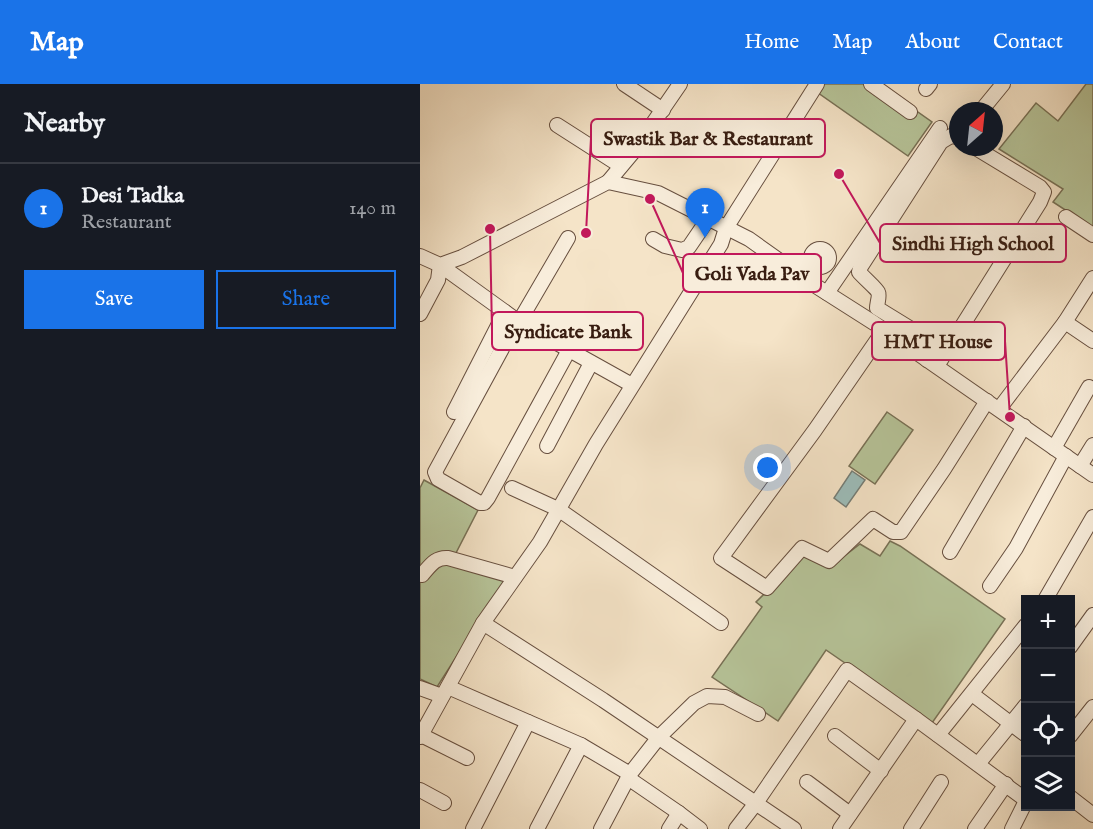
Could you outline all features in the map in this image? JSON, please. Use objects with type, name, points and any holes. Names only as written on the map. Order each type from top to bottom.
[{"type":"street","points":[[624,84],[663,110]]},
{"type":"street","points":[[440,266],[608,182],[634,151],[680,84]]},
{"type":"street","points":[[871,84],[910,112]]},
{"type":"street","points":[[988,102],[1003,84]]},
{"type":"street","points":[[653,239],[665,246],[682,250],[689,247],[717,223],[812,85]]},
{"type":"street","points":[[557,125],[621,166]]},
{"type":"street","points":[[827,293],[940,128]]},
{"type":"street","points":[[932,363],[934,343],[877,308],[878,291],[859,272],[941,142],[949,137]]},
{"type":"street","points":[[932,363],[999,269],[1044,192],[1040,187],[989,156]]},
{"type":"street","points":[[608,182],[658,193],[749,239],[1093,475]]},
{"type":"street","points":[[1066,218],[1093,235]]},
{"type":"street","points":[[467,758],[421,736],[483,623],[540,542],[596,444],[721,244],[717,223]]},
{"type":"street","points":[[568,238],[518,322],[435,472],[438,479],[480,503],[484,503],[569,350]]},
{"type":"street","points":[[420,256],[440,266],[518,322],[632,385]]},
{"type":"street","points":[[420,314],[438,280],[440,266]]},
{"type":"street","points":[[808,281],[816,266]]},
{"type":"street","points":[[999,409],[1065,322],[1093,278]]},
{"type":"street","points":[[454,412],[505,312]]},
{"type":"street","points":[[1065,322],[1093,341]]},
{"type":"street","points":[[884,330],[815,430],[721,558],[767,588],[802,548],[829,561],[873,519],[893,532],[901,532],[987,401]]},
{"type":"street","points":[[547,446],[591,363]]},
{"type":"street","points":[[1054,448],[1089,387]]},
{"type":"street","points":[[950,552],[1024,426]]},
{"type":"street","points":[[1080,466],[1093,445]]},
{"type":"street","points":[[990,586],[1016,548],[1066,456]]},
{"type":"street","points":[[512,488],[558,509],[721,622]]},
{"type":"street","points":[[1048,595],[1093,517]]},
{"type":"street","points":[[422,575],[435,560],[441,557],[516,576]]},
{"type":"street","points":[[1075,640],[1093,615]]},
{"type":"street","points":[[483,623],[659,737],[794,829]]},
{"type":"street","points":[[938,735],[1021,631]]},
{"type":"street","points":[[735,829],[847,670],[1021,796]]},
{"type":"street","points":[[420,688],[445,691],[528,722],[581,745],[629,776],[700,829]]},
{"type":"street","points":[[972,694],[1021,731]]},
{"type":"street","points":[[601,829],[629,776],[659,737],[694,703],[707,696],[725,697],[758,714]]},
{"type":"street","points":[[1075,731],[1093,707]]},
{"type":"street","points":[[978,764],[1021,711]]},
{"type":"street","points":[[840,829],[916,719]]},
{"type":"street","points":[[473,829],[528,722]]},
{"type":"street","points":[[835,736],[881,771]]},
{"type":"street","points":[[537,829],[581,745]]},
{"type":"street","points":[[807,782],[850,814]]},
{"type":"street","points":[[910,829],[941,782]]},
{"type":"street","points":[[975,829],[1006,784]]},
{"type":"street","points":[[420,790],[444,803]]},
{"type":"street","points":[[1075,800],[1093,815]]},
{"type":"street","points":[[1012,829],[1021,810]]},
{"type":"street","points":[[669,829],[679,813]]},
{"type":"green space","points":[[818,84],[878,84],[932,122],[908,156],[814,90]]},
{"type":"green space","points":[[1086,84],[1093,84],[1093,228],[1053,202],[1063,189],[1003,152],[1003,144],[1036,103],[1058,121]]},
{"type":"green space","points":[[887,412],[913,430],[875,484],[849,466]]},
{"type":"green space","points":[[424,480],[478,510],[455,555],[506,579],[437,687],[420,679],[420,488]]},
{"type":"green space","points":[[890,541],[1005,619],[932,723],[826,650],[778,721],[712,677],[762,607],[756,602],[803,556],[829,568],[860,544],[880,556]]},
{"type":"water","points":[[852,471],[865,480],[846,507],[834,498]]},
{"type":"place","name":"Sindhi High School","points":[[839,174]]},
{"type":"place","name":"Goli Vada Pav","points":[[650,199]]},
{"type":"place","name":"Syndicate Bank","points":[[490,229]]},
{"type":"place","name":"Swastik Bar & Restaurant","points":[[586,233]]},
{"type":"place","name":"Desi Tadka","points":[[705,238]]},
{"type":"place","name":"HMT House","points":[[1010,417]]}]
